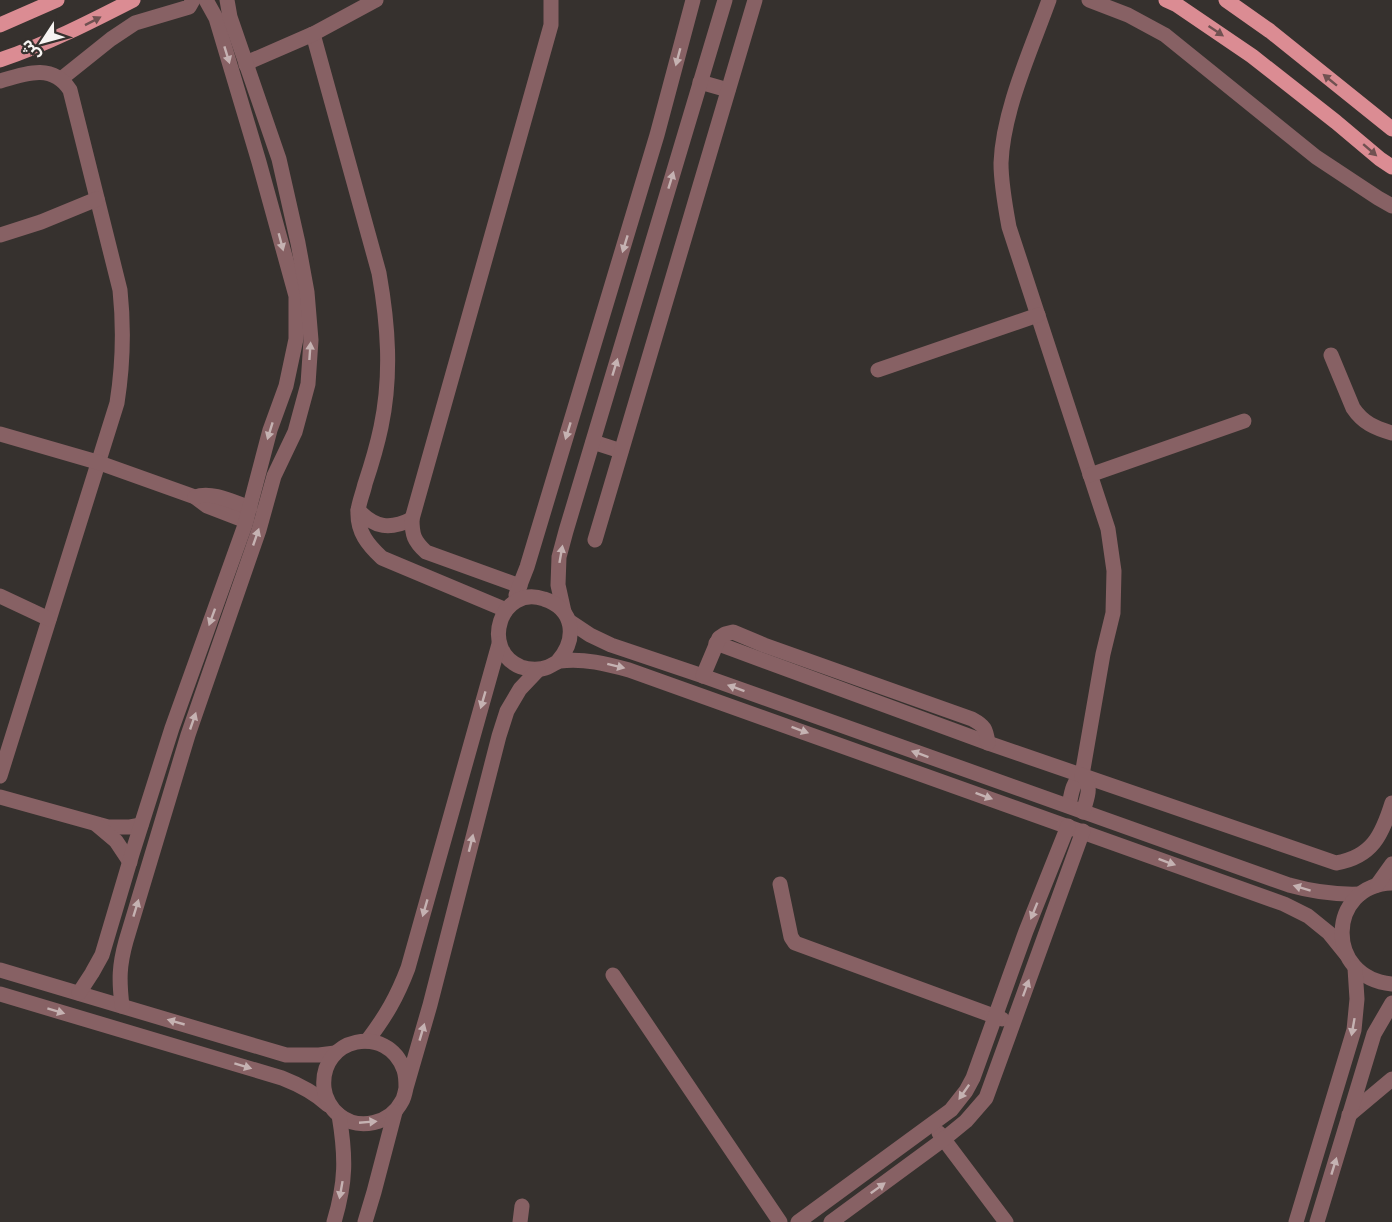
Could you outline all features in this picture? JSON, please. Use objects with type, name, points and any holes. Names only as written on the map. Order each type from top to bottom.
[{"type":"main road","points":[[0,25],[57,0]]},
{"type":"main road","points":[[0,60],[70,33],[134,0]]},
{"type":"main road","points":[[1166,0],[1177,4],[1252,56],[1380,159],[1392,166]]},
{"type":"main road","points":[[1226,0],[1270,31],[1392,129]]},
{"type":"street","points":[[61,79],[135,23],[189,6],[193,0]]},
{"type":"street","points":[[122,1006],[119,981],[126,941],[188,735],[255,540],[254,508],[274,476],[295,432],[308,384],[311,340],[307,292],[279,159],[246,65],[223,18],[206,0]]},
{"type":"street","points":[[79,993],[102,955],[109,936],[172,728],[254,508],[270,430],[286,386],[296,339],[296,296],[223,18],[227,0]]},
{"type":"street","points":[[246,65],[313,34],[376,0]]},
{"type":"street","points":[[520,586],[426,552],[417,544],[412,532],[412,519],[551,25],[551,0]]},
{"type":"street","points":[[367,1041],[384,1019],[398,994],[408,968],[499,644],[500,620],[520,586],[527,567],[654,147],[693,0]]},
{"type":"street","points":[[499,644],[508,658],[521,668],[538,670],[558,661],[570,643],[571,632],[558,585],[559,557],[725,0]]},
{"type":"street","points":[[595,540],[755,0]]},
{"type":"street","points":[[1049,0],[1013,100],[1005,131],[1001,163],[1003,195],[1009,226],[1108,529],[1114,571],[1113,613],[1103,654],[1082,775],[1089,787],[1076,809]]},
{"type":"street","points":[[1089,0],[1128,15],[1165,35],[1316,156],[1392,206]]},
{"type":"street","points":[[313,34],[379,273],[388,334],[387,376],[381,427],[358,510],[360,529],[368,545],[382,558],[508,608]]},
{"type":"street","points":[[0,81],[41,72],[55,75],[70,90],[120,290],[123,317],[121,375],[117,403],[0,776]]},
{"type":"street","points":[[700,82],[728,90]]},
{"type":"street","points":[[259,162],[279,159]]},
{"type":"street","points":[[0,235],[41,222],[97,199]]},
{"type":"street","points":[[879,370],[1038,315]]},
{"type":"street","points":[[1331,355],[1358,415],[1372,426],[1392,433]]},
{"type":"street","points":[[1090,475],[1244,421]]},
{"type":"street","points":[[0,434],[97,462],[195,497],[209,495],[254,508]]},
{"type":"street","points":[[593,442],[621,451]]},
{"type":"street","points":[[358,510],[366,519],[377,525],[401,525],[412,519]]},
{"type":"street","points":[[459,590],[466,567]]},
{"type":"street","points":[[0,597],[49,620]]},
{"type":"street","points":[[508,608],[523,598],[538,597],[552,602],[590,635],[610,645],[1289,885],[1336,895],[1360,894],[1385,884],[1392,864]]},
{"type":"street","points":[[703,676],[716,643],[988,743],[1336,863],[1353,859],[1368,850],[1380,836],[1392,803]]},
{"type":"street","points":[[558,661],[583,661],[629,670],[1284,903],[1308,916],[1329,933],[1355,968],[1367,978],[1380,983],[1392,984]]},
{"type":"street","points":[[365,1222],[395,1112],[402,1101],[430,1005],[499,736],[507,711],[520,689],[538,670]]},
{"type":"street","points":[[0,797],[97,825],[119,828],[141,825]]},
{"type":"street","points":[[97,825],[116,841],[130,862]]},
{"type":"street","points":[[798,1222],[951,1110],[966,1091],[973,1078],[1026,931],[1075,828]]},
{"type":"street","points":[[831,1222],[944,1139],[966,1121],[986,1098],[1013,1023],[1075,828]]},
{"type":"street","points":[[780,884],[791,937],[795,943],[1013,1023]]},
{"type":"street","points":[[1346,954],[1342,938],[1343,922],[1349,907],[1360,894]]},
{"type":"street","points":[[109,936],[126,941]]},
{"type":"street","points":[[1296,1222],[1354,1030],[1357,999],[1355,968]]},
{"type":"street","points":[[0,970],[286,1055],[335,1053]]},
{"type":"street","points":[[613,975],[780,1222]]},
{"type":"street","points":[[0,994],[282,1078],[308,1089],[350,1121],[361,1124],[374,1123],[395,1112]]},
{"type":"street","points":[[1317,1222],[1374,1034],[1392,1003]]},
{"type":"street","points":[[333,1222],[344,1175],[344,1145],[335,1111],[324,1094],[323,1079],[327,1065],[335,1053],[344,1046],[367,1041],[384,1045],[397,1056],[405,1071],[406,1088]]},
{"type":"street","points":[[1349,1115],[1392,1079]]},
{"type":"street","points":[[932,1124],[1006,1222]]},
{"type":"street","points":[[520,1222],[522,1206]]}]
